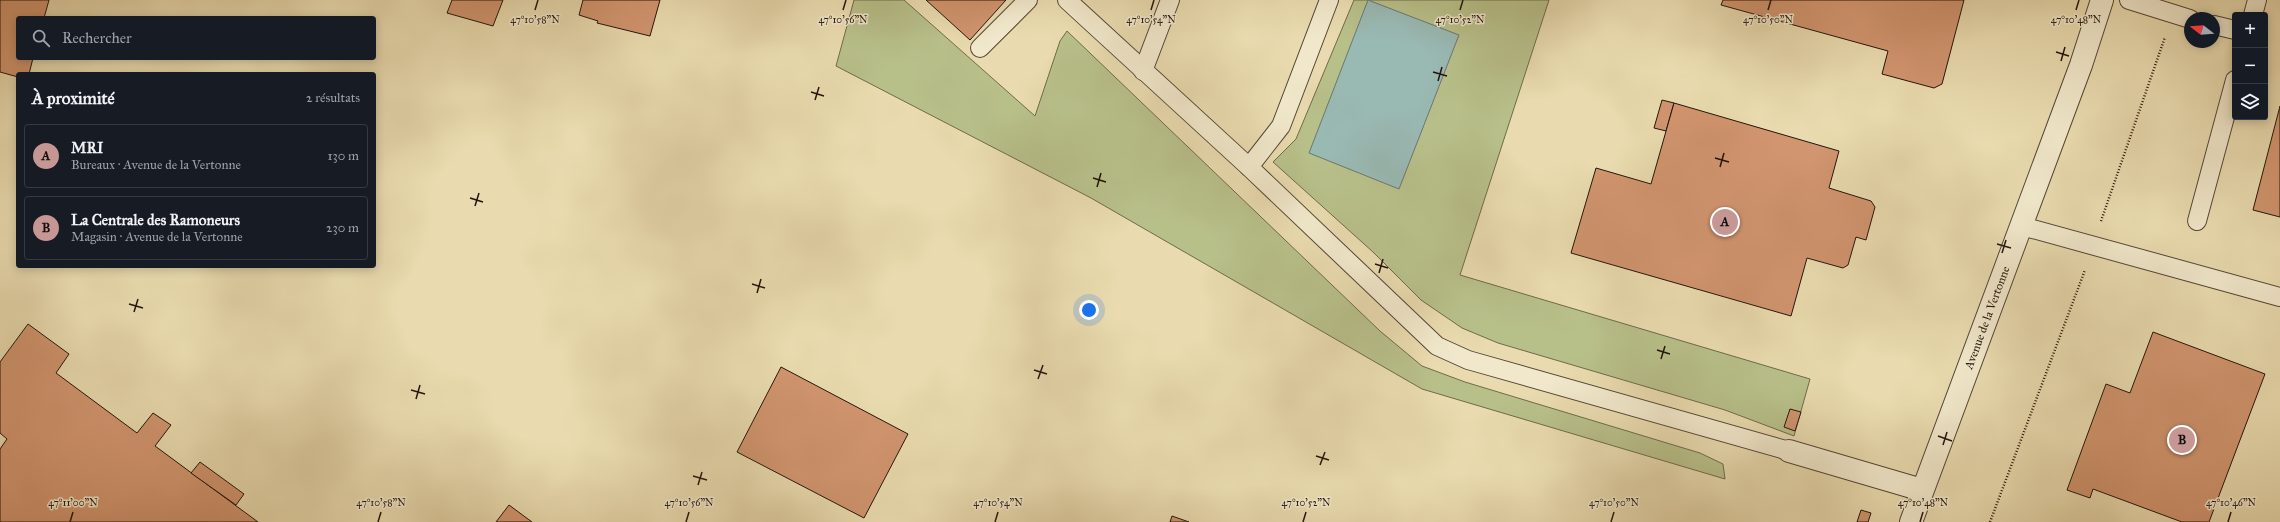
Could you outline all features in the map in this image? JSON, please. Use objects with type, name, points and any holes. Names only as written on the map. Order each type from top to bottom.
[{"type":"street","name":"Avenue de la Vertonne","points":[[1911,522],[2081,65],[2102,0]]},
{"type":"street","points":[[1789,451],[1922,490]]},
{"type":"lane","points":[[980,48],[1028,0]]},
{"type":"lane","points":[[1067,0],[1249,167],[1438,346],[1468,360],[1789,451]]},
{"type":"lane","points":[[1143,71],[1170,0]]},
{"type":"lane","points":[[1249,167],[1281,126],[1329,0]]},
{"type":"lane","points":[[2128,0],[2184,16]]},
{"type":"lane","points":[[2254,12],[2257,0]]},
{"type":"lane","points":[[2220,26],[2232,29]]},
{"type":"lane","points":[[2197,220],[2234,84]]},
{"type":"lane","points":[[2022,226],[2280,297]]},
{"type":"green space","points":[[854,0],[904,0],[1035,116],[1060,41],[1067,31],[1380,331],[1422,366],[1465,382],[1700,453],[1723,464],[1725,479],[1422,389],[1091,198],[836,66]]},
{"type":"green space","points":[[1354,0],[1549,0],[1460,275],[1810,379],[1794,436],[1725,410],[1498,343],[1462,328],[1421,300],[1373,252],[1273,162],[1296,139]]},
{"type":"water","points":[[1368,0],[1459,35],[1399,189],[1309,153]]},
{"type":"building","points":[[0,0],[49,0],[45,16],[16,16],[16,60],[32,60],[30,72],[16,72],[16,76],[0,72]]},
{"type":"building","points":[[452,0],[503,0],[493,26],[447,13]]},
{"type":"building","points":[[583,0],[660,0],[650,36],[597,23],[598,21],[579,15]]},
{"type":"building","points":[[926,0],[1006,0],[970,40]]},
{"type":"building","points":[[1723,0],[1964,0],[1942,84],[1934,88],[1882,74],[1888,51],[1721,5]]},
{"type":"building","points":[[1662,100],[1674,103],[1666,131],[1654,128]]},
{"type":"building","points":[[1674,103],[1839,151],[1829,188],[1871,201],[1875,207],[1866,240],[1856,237],[1848,265],[1843,268],[1807,258],[1791,316],[1571,253],[1596,168],[1651,184]]},
{"type":"building","points":[[2280,106],[2280,217],[2253,210]]},
{"type":"building","points":[[28,324],[69,354],[56,373],[137,433],[153,413],[171,425],[155,446],[258,522],[0,522],[0,449],[7,439],[0,433],[0,362]]},
{"type":"building","points":[[2153,332],[2265,374],[2209,522],[2182,522],[2093,489],[2090,498],[2067,490],[2106,384],[2130,393]]},
{"type":"building","points":[[781,367],[908,434],[864,518],[737,452]]},
{"type":"building","points":[[1790,409],[1801,412],[1795,431],[1784,427]]},
{"type":"building","points":[[200,462],[244,494],[236,505],[191,473]]},
{"type":"building","points":[[509,505],[532,522],[496,522]]},
{"type":"building","points":[[1861,510],[1871,513],[1868,522],[1857,522]]},
{"type":"building","points":[[1172,516],[1189,522],[1170,522]]},
{"type":"place","name":"MRI","points":[[1725,222]]},
{"type":"place","name":"La Centrale des Ramoneurs","points":[[2182,440]]}]
